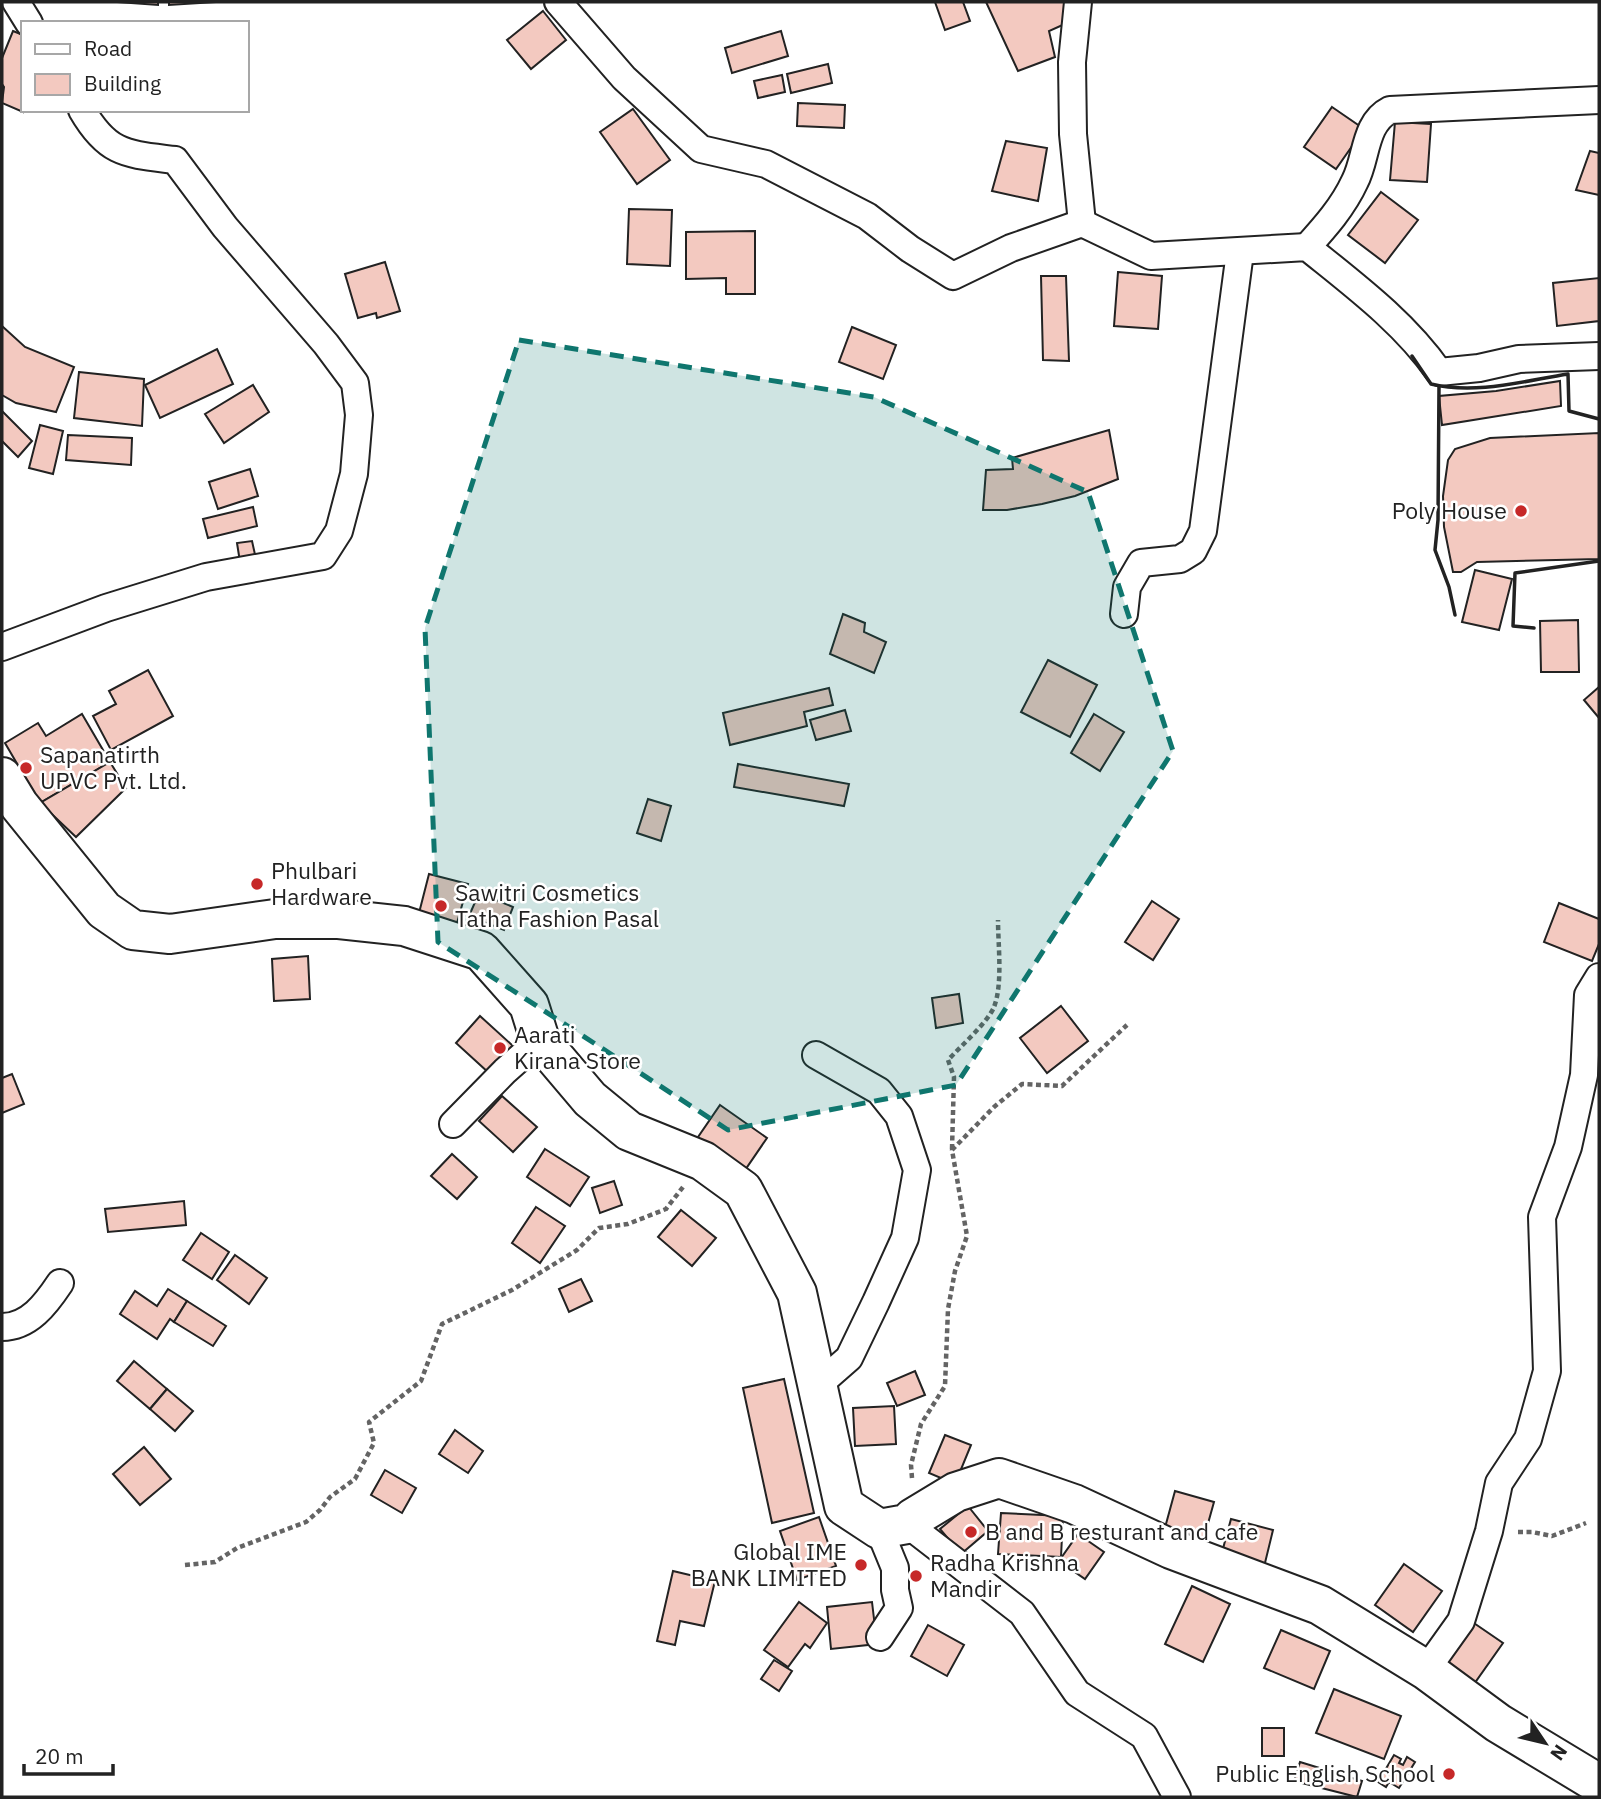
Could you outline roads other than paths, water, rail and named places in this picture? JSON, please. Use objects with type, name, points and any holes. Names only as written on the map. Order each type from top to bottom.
[{"type":"street","points":[[16,2],[28,21]]},
{"type":"street","points":[[558,2],[624,78],[701,149],[766,164],[867,216],[909,249],[953,276],[1011,248],[1082,223],[1151,256],[1307,247],[1368,297],[1423,349],[1439,372],[1479,368],[1519,359],[1599,356]]},
{"type":"street","points":[[1078,2],[1072,62],[1073,134],[1082,223]]},
{"type":"street","points":[[1307,247],[1338,212],[1356,180],[1375,120],[1390,110],[1599,100]]},
{"type":"street","points":[[2,647],[106,608],[206,577],[323,555],[339,531],[354,474],[359,415],[355,383],[327,344],[225,227],[175,160],[126,154],[95,133],[83,112]]},
{"type":"street","points":[[1124,614],[1127,587],[1141,563],[1180,559],[1193,551],[1203,531],[1240,252]]},
{"type":"street","points":[[7,795],[104,910],[133,930],[170,934],[275,919],[339,919],[404,926],[481,951],[529,1005],[540,1040],[590,1099],[629,1131],[703,1161],[743,1191],[797,1293],[844,1506],[900,1524],[1022,1613],[1077,1693],[1144,1736],[1177,1797]]},
{"type":"street","points":[[1426,1670],[1461,1621],[1489,1531],[1499,1483],[1528,1439],[1547,1371],[1542,1217],[1568,1147],[1584,1075],[1588,995],[1599,978]]},
{"type":"street","points":[[453,1124],[540,1040]]},
{"type":"street","points":[[816,1055],[879,1091],[899,1116],[917,1170],[905,1238],[876,1302],[849,1358],[817,1386]]},
{"type":"street","points":[[2,1327],[15,1327],[44,1307],[60,1283]]},
{"type":"street","points":[[900,1524],[956,1492],[999,1478],[1074,1504],[1171,1549],[1320,1605],[1426,1670],[1498,1723],[1599,1784]]},
{"type":"street","points":[[880,1637],[899,1608],[895,1590],[895,1568],[900,1524]]},
{"type":"place","name":"Poly House","points":[[1521,511]]},
{"type":"place","name":"Sapanatirth UPVC Pvt. Ltd.","points":[[26,768]]},
{"type":"place","name":"Phulbari Hardware","points":[[257,884]]},
{"type":"place","name":"Sawitri Cosmetics Tatha Fashion Pasal","points":[[441,906]]},
{"type":"place","name":"Aarati Kirana Store","points":[[500,1048]]},
{"type":"place","name":"B and B resturant and cafe","points":[[971,1532]]},
{"type":"place","name":"Global IME BANK LIMITED","points":[[861,1565]]},
{"type":"place","name":"Radha Krishna Mandir","points":[[916,1576]]},
{"type":"place","name":"Public English School","points":[[1449,1774]]}]
